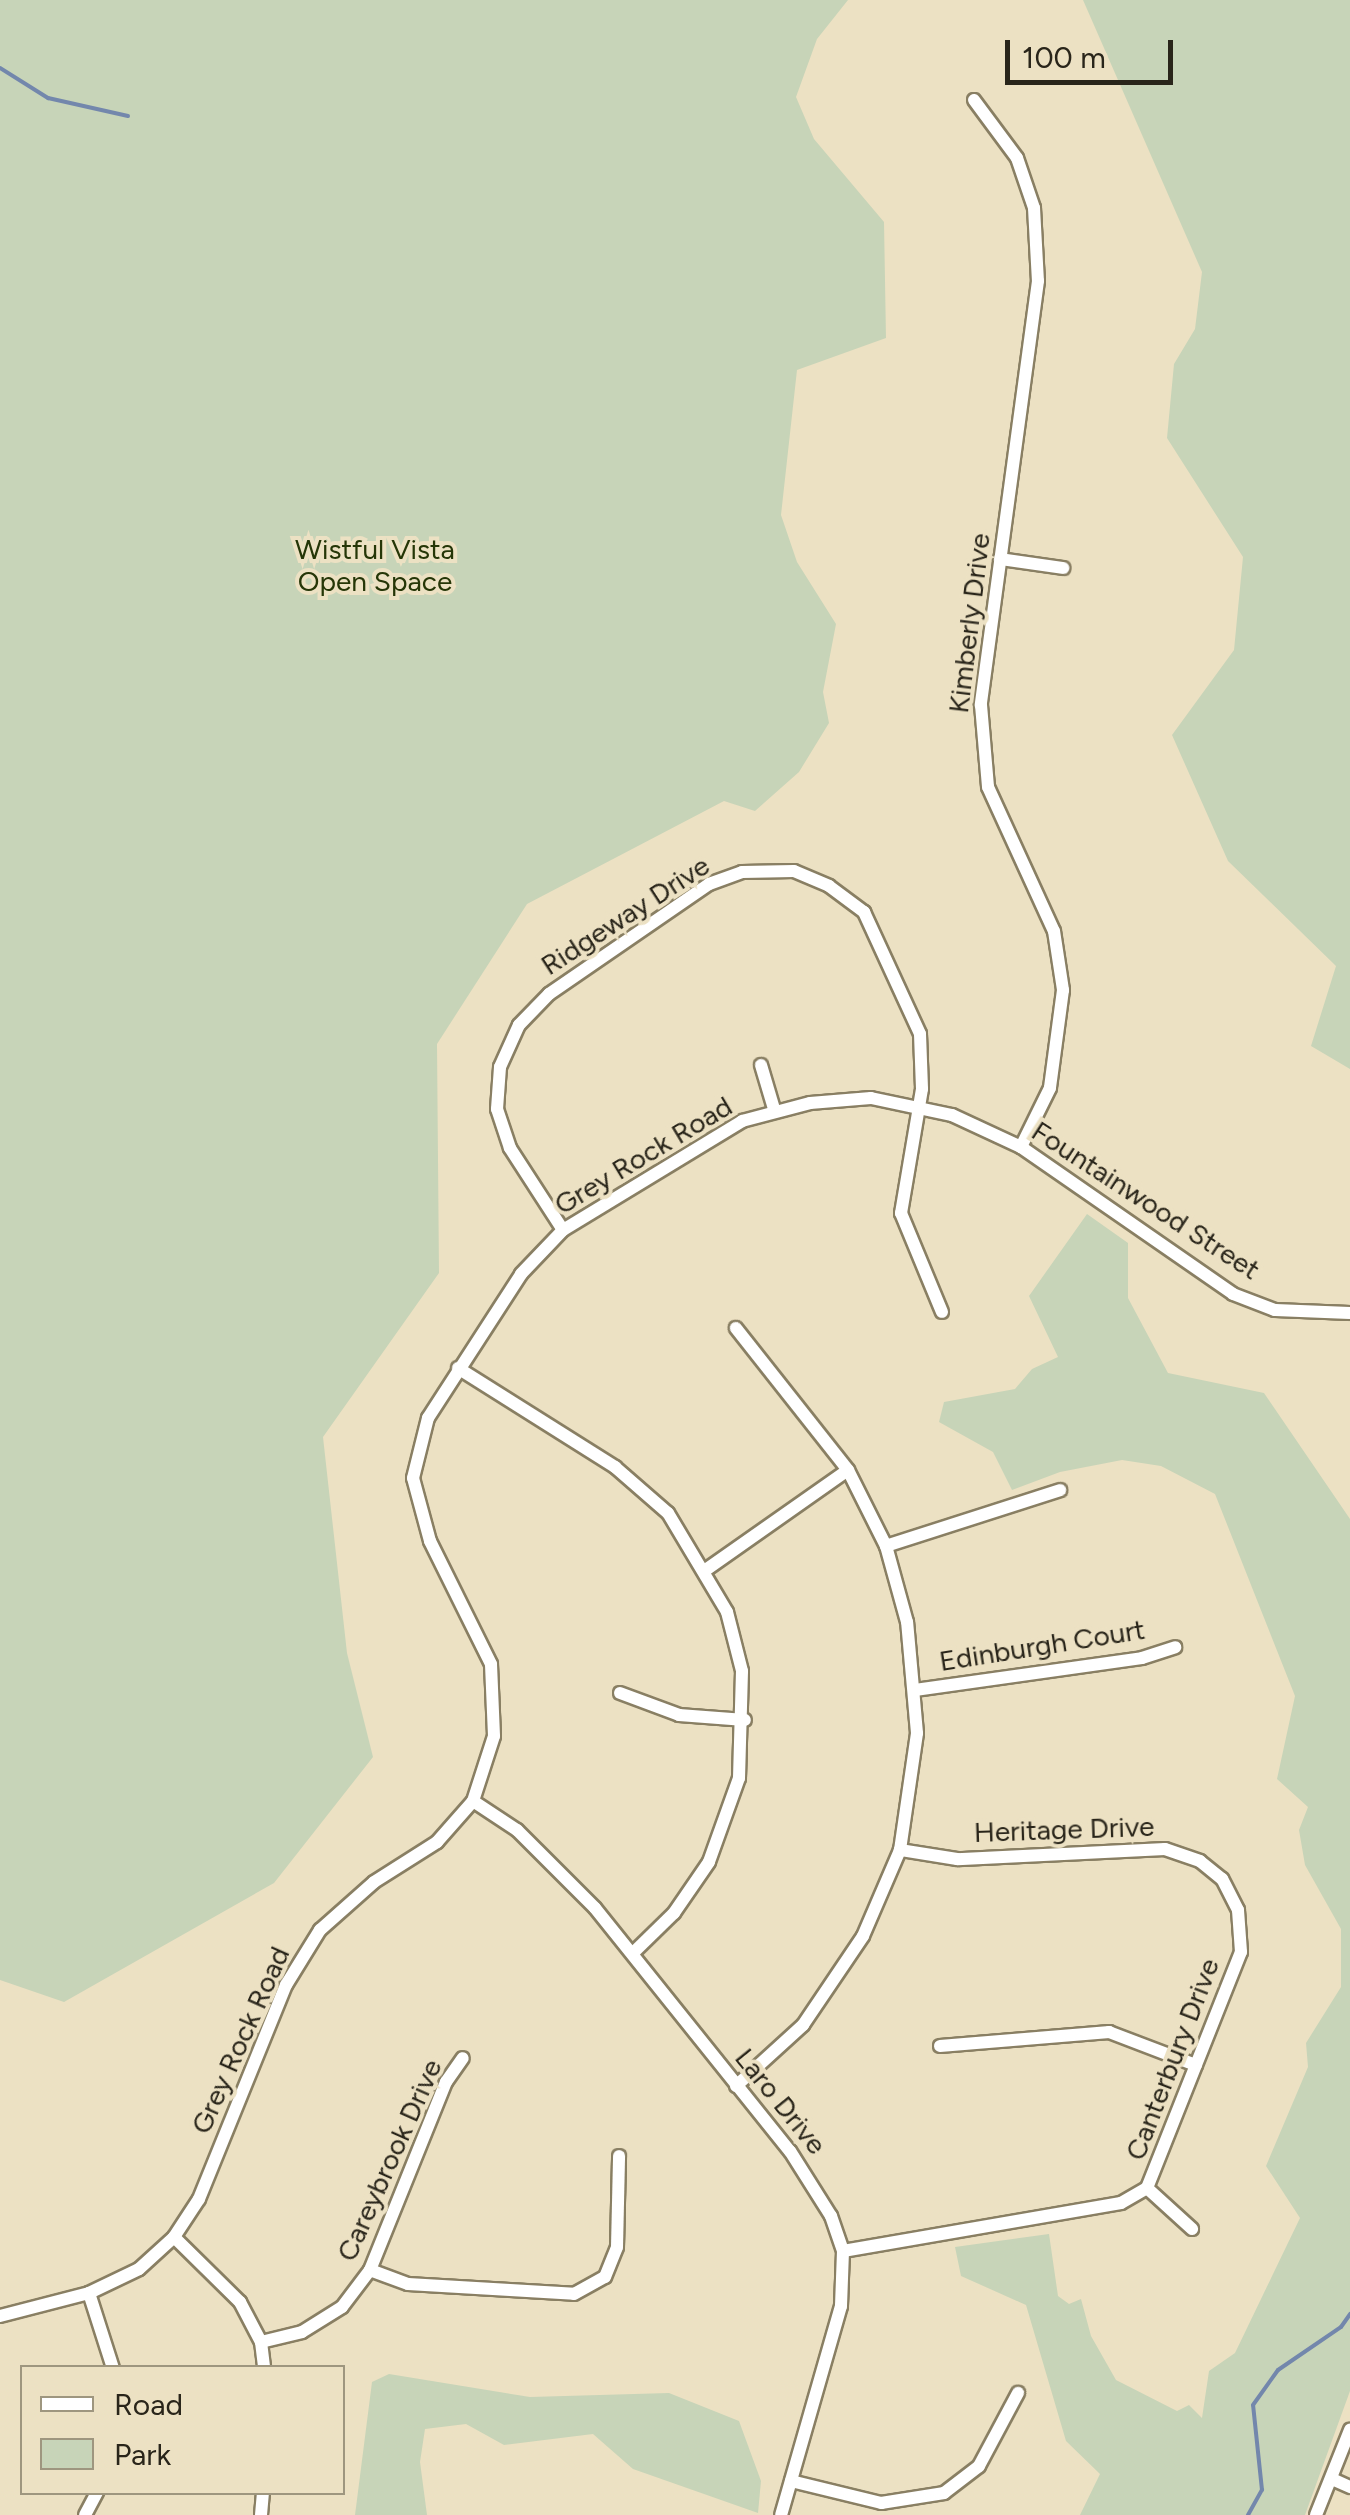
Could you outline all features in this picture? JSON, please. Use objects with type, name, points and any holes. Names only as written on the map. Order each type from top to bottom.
[{"type":"street","name":"Kimberly Drive","points":[[974,100],[1016,158],[1034,208],[1037,263],[980,705],[984,764],[1002,828],[1054,932],[1063,990],[1050,1088],[1021,1147]]},
{"type":"street","points":[[1000,558],[1063,568]]},
{"type":"street","name":"Ridgeway Drive","points":[[563,1230],[510,1148],[497,1109],[500,1067],[519,1025],[548,994],[708,884],[742,872],[794,871],[829,886],[864,912],[920,1034],[919,1105],[901,1213],[942,1312]]},
{"type":"street","points":[[760,1065],[774,1110]]},
{"type":"street","name":"Grey Rock Road","points":[[0,2316],[89,2292],[139,2270],[174,2237],[199,2198],[286,1985],[320,1930],[374,1882],[437,1842],[472,1801],[494,1736],[492,1664],[430,1541],[413,1478],[428,1418],[522,1274],[563,1230],[709,1137],[774,1110],[856,1098],[919,1105]]},
{"type":"street","name":"Fountainwood Street","points":[[919,1105],[1021,1147],[1234,1294],[1275,1310],[1350,1313]]},
{"type":"street","points":[[736,1328],[848,1470],[886,1546],[907,1622],[917,1733],[900,1850],[863,1936],[804,2025],[736,2086]]},
{"type":"street","points":[[458,1368],[615,1466],[668,1513],[707,1570],[731,1626],[746,1720],[739,1778],[709,1862],[674,1913],[634,1952]]},
{"type":"street","points":[[707,1570],[848,1470]]},
{"type":"street","points":[[886,1546],[1060,1490]]},
{"type":"street","name":"Edinburgh Court","points":[[915,1690],[1142,1658],[1175,1647]]},
{"type":"street","points":[[620,1693],[679,1715],[746,1720]]},
{"type":"street","name":"Laro Drive","points":[[472,1801],[557,1866],[634,1952],[812,2180],[842,2251],[841,2306],[781,2515]]},
{"type":"street","name":"Heritage Drive","points":[[900,1850],[957,1859],[1165,1848],[1200,1861],[1222,1879]]},
{"type":"street","name":"Canterbury Drive","points":[[842,2251],[1121,2202],[1146,2188],[1241,1952],[1238,1910],[1222,1879]]},
{"type":"street","points":[[940,2046],[1109,2032],[1196,2066]]},
{"type":"street","name":"Careybrook Drive","points":[[261,2342],[302,2332],[342,2308],[370,2270],[446,2082],[463,2058]]},
{"type":"street","points":[[370,2270],[408,2284],[574,2294],[605,2277],[617,2247],[619,2156]]},
{"type":"street","points":[[1146,2188],[1192,2229]]},
{"type":"street","points":[[174,2237],[240,2302],[261,2342],[264,2365]]},
{"type":"street","points":[[89,2292],[113,2365]]},
{"type":"street","points":[[791,2481],[881,2504],[944,2493],[979,2466],[1018,2392]]},
{"type":"street","points":[[1316,2515],[1350,2430]]},
{"type":"street","points":[[1332,2479],[1350,2486]]},
{"type":"green space","name":"Wistful Vista Open Space","points":[[0,0],[848,0],[817,39],[796,97],[814,139],[884,222],[886,338],[797,370],[781,515],[797,562],[836,624],[823,692],[829,723],[799,772],[755,811],[724,801],[527,904],[437,1044],[439,1273],[323,1437],[347,1653],[373,1757],[274,1883],[64,2002],[0,1980]]},
{"type":"green space","points":[[1083,0],[1350,0],[1350,1069],[1311,1046],[1336,966],[1228,861],[1172,735],[1234,650],[1243,557],[1167,438],[1174,364],[1195,329],[1202,272]]},
{"type":"green space","points":[[1087,1214],[1128,1243],[1128,1298],[1168,1373],[1264,1393],[1350,1519],[1350,2391],[1305,2515],[1080,2515],[1100,2474],[1066,2441],[1026,2305],[961,2276],[955,2247],[1049,2234],[1058,2296],[1069,2304],[1081,2299],[1091,2336],[1116,2380],[1177,2411],[1189,2405],[1202,2418],[1209,2371],[1235,2353],[1300,2218],[1266,2166],[1308,2067],[1306,2043],[1341,1987],[1341,1929],[1305,1865],[1299,1830],[1308,1807],[1277,1779],[1295,1696],[1215,1494],[1161,1466],[1122,1460],[1060,1472],[1012,1490],[993,1452],[939,1422],[944,1402],[1015,1389],[1032,1369],[1058,1357],[1029,1296]]},
{"type":"green space","points":[[389,2374],[530,2397],[669,2393],[739,2421],[761,2481],[758,2513],[633,2469],[593,2434],[504,2445],[466,2424],[425,2429],[420,2462],[427,2515],[355,2515],[372,2382]]},
{"type":"waterway","points":[[0,68],[48,98],[128,116]]},
{"type":"waterway","points":[[1248,2515],[1262,2490],[1253,2405],[1278,2370],[1341,2327],[1350,2314]]}]
